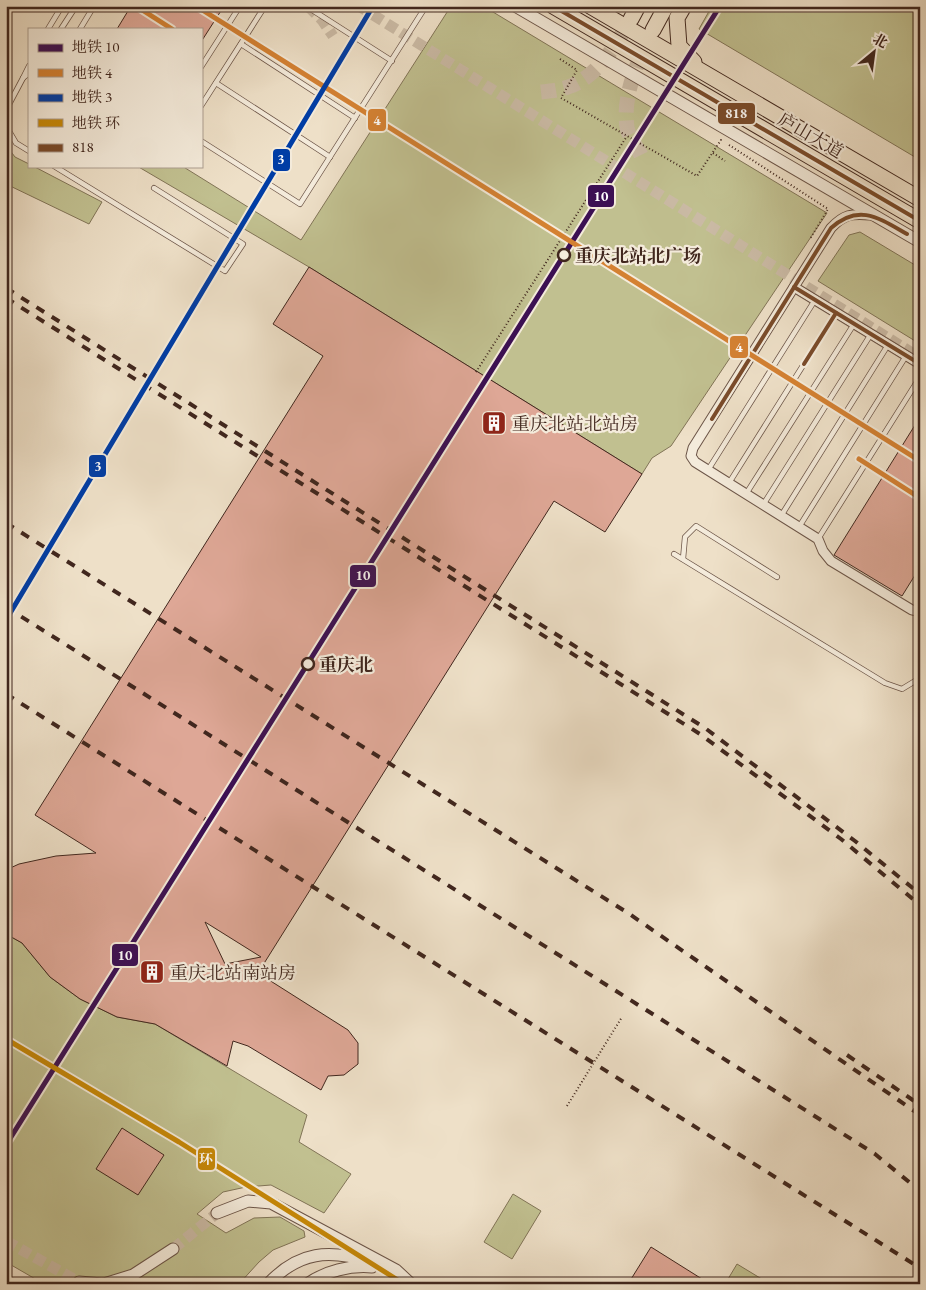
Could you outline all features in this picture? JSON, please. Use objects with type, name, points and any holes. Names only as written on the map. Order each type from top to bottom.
[{"type":"main road","name":"庐山大道","points":[[553,6],[920,221]]},
{"type":"main road","name":"庐山大道","points":[[590,6],[920,199]]},
{"type":"main road","points":[[652,30],[666,6]]},
{"type":"main road","points":[[684,6],[678,18],[679,46],[703,73]]},
{"type":"street","points":[[515,6],[920,242]]},
{"type":"street","points":[[874,215],[853,214],[844,216],[831,228],[693,448],[691,456],[692,459],[708,470],[818,539],[823,551],[831,561],[912,610],[920,612]]},
{"type":"street","points":[[794,287],[920,364]]},
{"type":"street","points":[[217,1213],[248,1201],[271,1202],[420,1284]]},
{"type":"street","points":[[79,1282],[103,1284],[133,1275],[174,1249]]},
{"type":"street","points":[[268,1284],[286,1268],[309,1257],[322,1254],[350,1255],[396,1270],[411,1284]]},
{"type":"street","points":[[307,1284],[336,1270],[359,1266],[396,1270]]},
{"type":"street","points":[[326,1284],[336,1270]]},
{"type":"street","points":[[6,1281],[11,1284]]},
{"type":"lane","points":[[49,28],[62,6]]},
{"type":"lane","points":[[62,28],[76,6]]},
{"type":"lane","points":[[81,28],[94,6]]},
{"type":"lane","points":[[202,65],[240,6]]},
{"type":"lane","points":[[202,104],[265,6]]},
{"type":"lane","points":[[306,6],[392,60]]},
{"type":"lane","points":[[202,143],[300,204],[426,6]]},
{"type":"lane","points":[[241,44],[355,118]]},
{"type":"lane","points":[[6,110],[28,68]]},
{"type":"lane","points":[[23,78],[28,74]]},
{"type":"lane","points":[[216,83],[330,157]]},
{"type":"lane","points":[[6,126],[16,143],[28,150]]},
{"type":"lane","points":[[57,168],[225,271],[243,244],[154,188]]},
{"type":"lane","points":[[708,470],[815,300]]},
{"type":"lane","points":[[729,483],[836,313]]},
{"type":"lane","points":[[746,494],[854,324]]},
{"type":"lane","points":[[763,504],[871,334]]},
{"type":"lane","points":[[781,516],[888,345]]},
{"type":"lane","points":[[799,527],[906,356]]},
{"type":"lane","points":[[818,539],[920,377]]},
{"type":"lane","points":[[683,559],[685,537],[696,526],[777,576]]},
{"type":"lane","points":[[674,554],[885,683],[902,688],[920,678]]},
{"type":"path","points":[[560,59],[577,70],[561,98],[697,176],[721,140],[828,209],[810,239]]},
{"type":"path","points":[[476,372],[627,136]]},
{"type":"path","points":[[712,153],[725,161]]},
{"type":"path","points":[[567,1106],[622,1016]]},
{"type":"shaded area","name":"重庆北站北广场","points":[[451,6],[483,6],[827,213],[671,446],[652,458],[642,474],[309,267],[140,168],[185,168],[301,240]]},
{"type":"shaded area","points":[[712,6],[920,6],[920,160],[699,29]]},
{"type":"shaded area","points":[[6,145],[15,157],[28,164],[28,168],[37,168],[102,202],[89,224],[6,184]]},
{"type":"shaded area","points":[[860,232],[920,268],[920,344],[818,281],[849,235]]},
{"type":"shaded area","points":[[6,934],[22,943],[50,977],[80,999],[117,1017],[155,1024],[307,1115],[299,1142],[351,1174],[324,1213],[271,1185],[246,1187],[223,1192],[197,1214],[226,1233],[254,1218],[280,1217],[304,1231],[305,1237],[273,1250],[239,1284],[44,1284],[6,1262]]},
{"type":"shaded area","points":[[513,1194],[541,1211],[512,1259],[484,1242]]},
{"type":"shaded area","points":[[737,1264],[770,1284],[725,1284]]},
{"type":"building","points":[[131,6],[224,6],[202,40],[202,28],[118,28]]},
{"type":"building","points":[[309,267],[642,474],[605,532],[554,501],[258,973],[348,1030],[358,1043],[358,1064],[344,1075],[328,1076],[321,1090],[248,1046],[233,1041],[227,1066],[155,1024],[117,1017],[80,999],[50,977],[22,943],[6,934],[6,870],[19,864],[56,856],[96,853],[35,815],[323,356],[273,324]],"holes":[[[205,922],[261,957],[225,964]]]},
{"type":"building","points":[[920,417],[920,567],[902,596],[834,555]]},
{"type":"building","points":[[122,1128],[164,1155],[138,1195],[96,1169]]},
{"type":"building","points":[[651,1247],[710,1284],[628,1284]]},
{"type":"tunnel","points":[[308,6],[322,20],[333,36]]},
{"type":"tunnel","points":[[359,6],[920,358]]},
{"type":"tunnel","points":[[541,92],[568,87],[588,76],[605,59],[631,19]]},
{"type":"tunnel","points":[[641,155],[628,130],[627,102],[637,65],[653,30]]},
{"type":"tunnel","points":[[173,1249],[217,1213]]},
{"type":"tunnel","points":[[6,1241],[79,1282]]},
{"type":"railway","points":[[6,288],[705,728],[855,841],[920,894]]},
{"type":"railway","points":[[6,298],[700,734],[841,839],[920,905]]},
{"type":"railway","points":[[6,523],[628,913],[920,1115]]},
{"type":"railway","points":[[6,607],[875,1154],[920,1191]]},
{"type":"railway","points":[[6,694],[920,1268]]},
{"type":"railway","points":[[847,1055],[920,1105]]},
{"type":"metro line","name":"4","points":[[136,6],[170,28]]},
{"type":"metro line","name":"4","points":[[196,6],[920,461]]},
{"type":"metro line","name":"3","points":[[6,620],[373,6]]},
{"type":"metro line","name":"10","points":[[6,1145],[720,6]]},
{"type":"metro line","name":"4","points":[[859,459],[920,498]]},
{"type":"metro line","name":"环","points":[[6,1039],[179,1142],[404,1284]]},
{"type":"transit line","name":"818","points":[[553,6],[920,221]]},
{"type":"transit line","name":"818","points":[[712,419],[831,228],[841,220],[860,215],[878,218],[907,234]]},
{"type":"transit line","name":"818","points":[[794,287],[920,364]]},
{"type":"transit line","name":"818","points":[[804,364],[836,313]]},
{"type":"place","name":"重庆北站北广场","points":[[564,255]]},
{"type":"place","name":"重庆北站北站房","points":[[494,423]]},
{"type":"place","name":"重庆北","points":[[308,664]]},
{"type":"place","name":"重庆北站南站房","points":[[152,972]]}]
